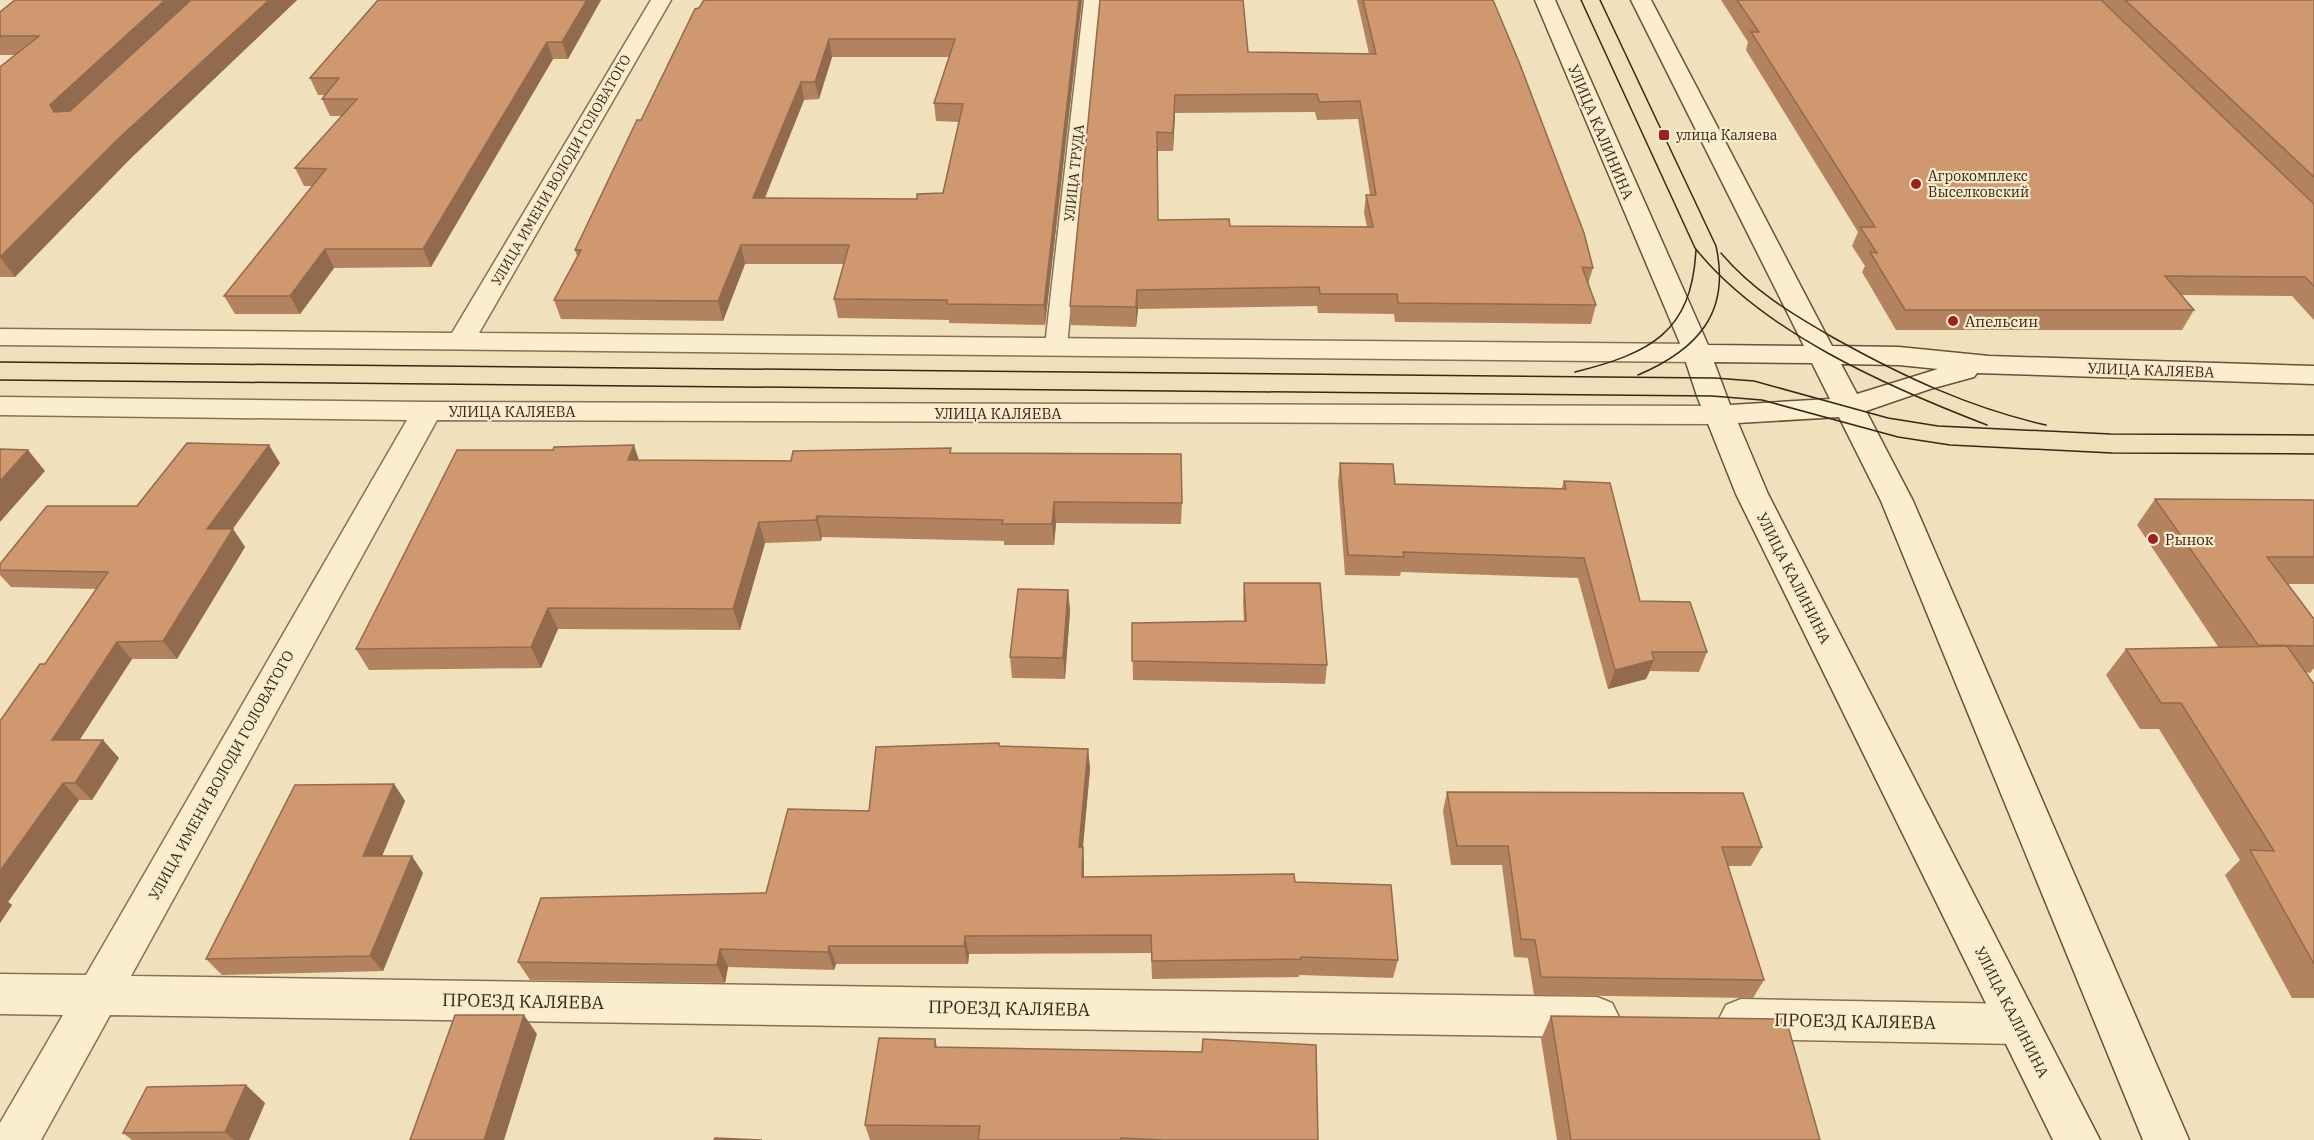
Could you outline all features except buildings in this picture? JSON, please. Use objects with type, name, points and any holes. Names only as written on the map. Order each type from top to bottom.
[{"type":"street","name":"УЛИЦА ИМЕНИ ВОЛОДИ ГОЛОВАТОГО","points":[[461,341],[661,0]]},
{"type":"street","name":"УЛИЦА КАЛИНИНА","points":[[1545,0],[1697,352],[1752,494],[2077,1140]]},
{"type":"street","points":[[1641,0],[1897,501],[2166,1140]]},
{"type":"street","name":"УЛИЦА КАЛЯЕВА","points":[[0,337],[1823,354],[1899,356],[1989,365],[2314,375]]},
{"type":"street","name":"УЛИЦА КАЛЯЕВА","points":[[0,406],[427,411],[1720,415],[1848,407],[1920,382],[1989,365]]},
{"type":"street","name":"УЛИЦА ИМЕНИ ВОЛОДИ ГОЛОВАТОГО","points":[[16,1140],[427,411]]},
{"type":"street","name":"ПРОЕЗД КАЛЯЕВА","points":[[0,994],[1637,1018]]},
{"type":"street","name":"ПРОЕЗД КАЛЯЕВА","points":[[1708,1019],[2018,1024]]},
{"type":"lane","name":"УЛИЦА ТРУДА","points":[[1056,346],[1092,0]]},
{"type":"tram line","points":[[1581,0],[1696,249]]},
{"type":"tram line","points":[[1600,0],[1716,246],[1719,274]]},
{"type":"tram line","points":[[1575,372],[1625,357],[1662,335],[1676,320],[1686,301],[1693,278],[1696,249]]},
{"type":"tram line","points":[[1696,249],[1719,274]]},
{"type":"tram line","points":[[1721,253],[1746,279],[1773,300],[1860,352],[1911,378],[1963,400],[2046,425]]},
{"type":"tram line","points":[[1638,375],[1677,354],[1693,341],[1705,326],[1713,310],[1718,291],[1719,274]]},
{"type":"tram line","points":[[1719,274],[1755,306],[1829,354],[1909,393],[1987,425]]},
{"type":"tram line","points":[[0,362],[1715,378],[1754,381],[1888,418],[1938,426],[2111,434],[2314,435]]},
{"type":"tram line","points":[[0,380],[1712,396],[1762,400],[1898,437],[1950,445],[2112,453],[2314,454]]},
{"type":"place","name":"улица Каляева","points":[[1664,135]]},
{"type":"place","name":"Агрокомплекс Выселковский","points":[[1916,184]]},
{"type":"place","name":"Апельсин","points":[[1953,321]]},
{"type":"place","name":"Рынок","points":[[2153,539]]}]
